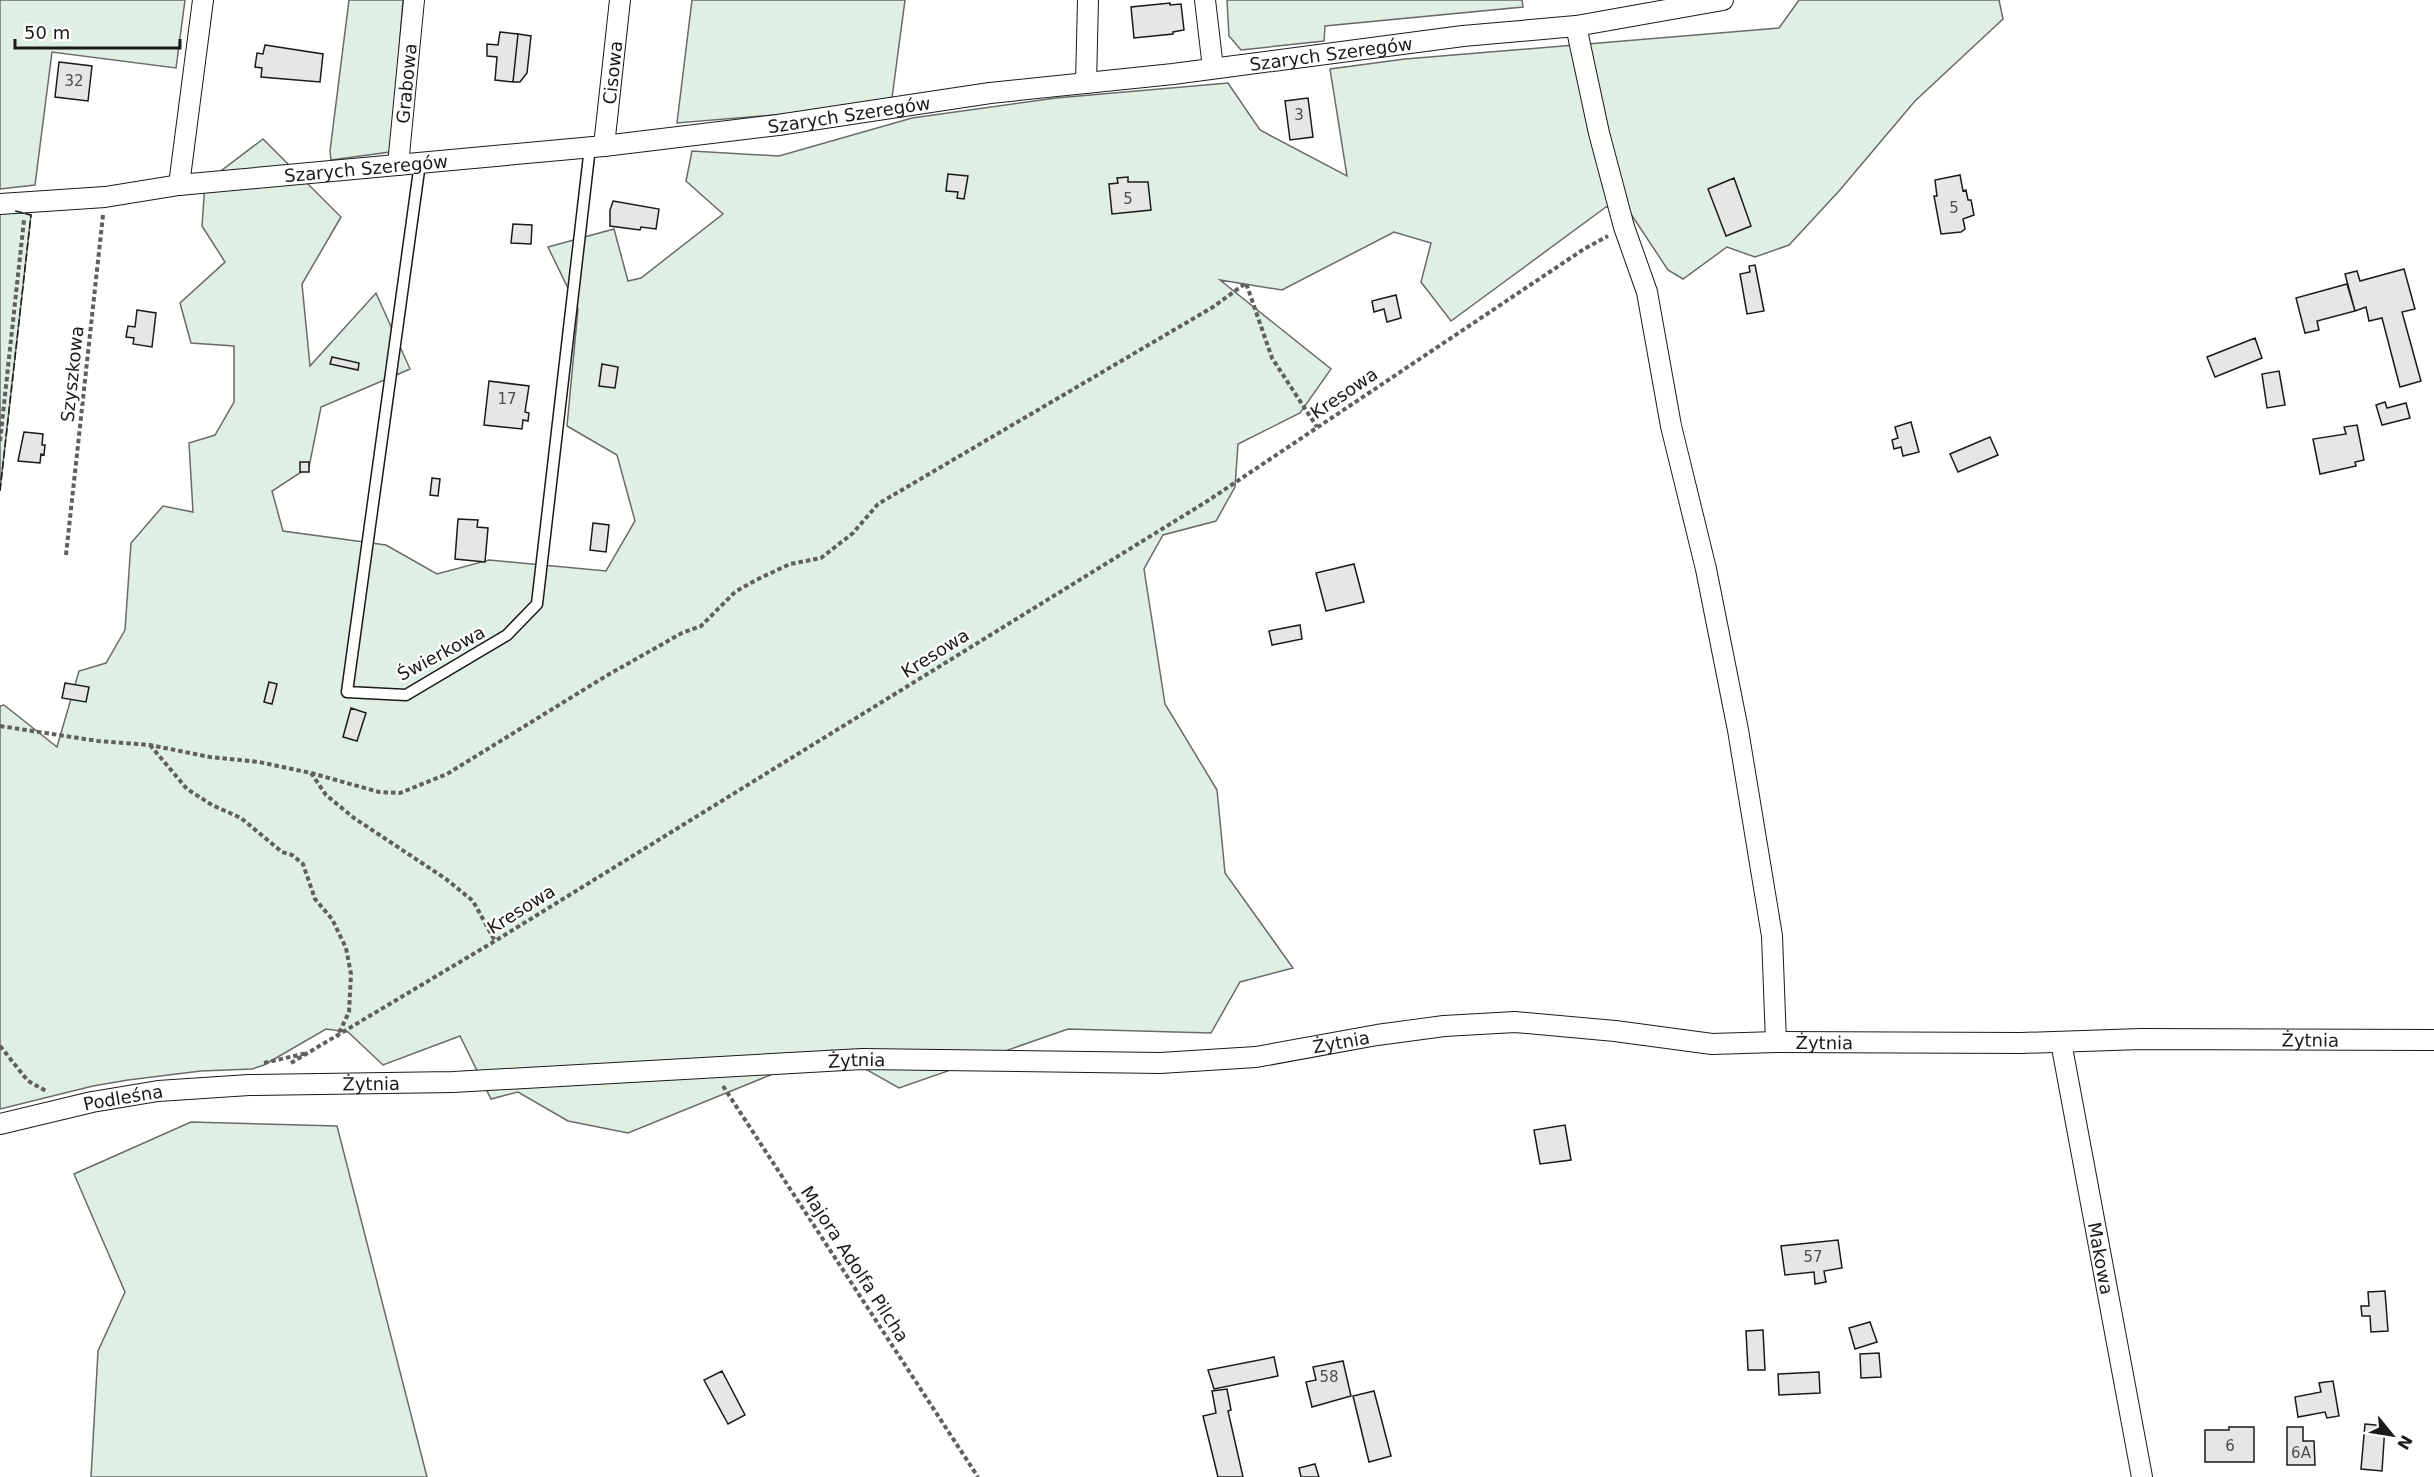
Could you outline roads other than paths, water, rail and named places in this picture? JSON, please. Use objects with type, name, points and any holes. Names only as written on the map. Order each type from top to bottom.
[{"type":"street","points":[[179,185],[202,0]]},
{"type":"street","name":"Grabowa","points":[[398,165],[414,0]]},
{"type":"street","name":"Cisowa","points":[[597,147],[620,0]]},
{"type":"street","points":[[1086,83],[1088,0]]},
{"type":"street","points":[[1205,0],[1213,68]]},
{"type":"street","name":"Szarych Szeregów","points":[[0,204],[105,197],[179,185],[597,147],[778,125],[990,93],[1213,68],[1463,36],[1576,26],[1694,3],[1723,0]]},
{"type":"street","points":[[1576,26],[1599,133],[1624,227],[1647,292],[1671,426],[1707,569],[1738,730],[1772,936],[1776,1042]]},
{"type":"street","name":"Żytnia","points":[[249,1085],[453,1082],[862,1059],[1160,1063],[1256,1057],[1377,1035],[1444,1026],[1515,1022],[1615,1031],[1712,1044],[2061,1042],[2141,1039],[2434,1040]]},
{"type":"street","name":"Makowa","points":[[2061,1042],[2142,1477]]},
{"type":"street","name":"Podleśna","points":[[0,1124],[92,1102],[158,1091],[249,1085]]},
{"type":"lane","name":"Świerkowa","points":[[420,163],[347,692],[406,695],[507,635],[537,604],[597,147]]}]
